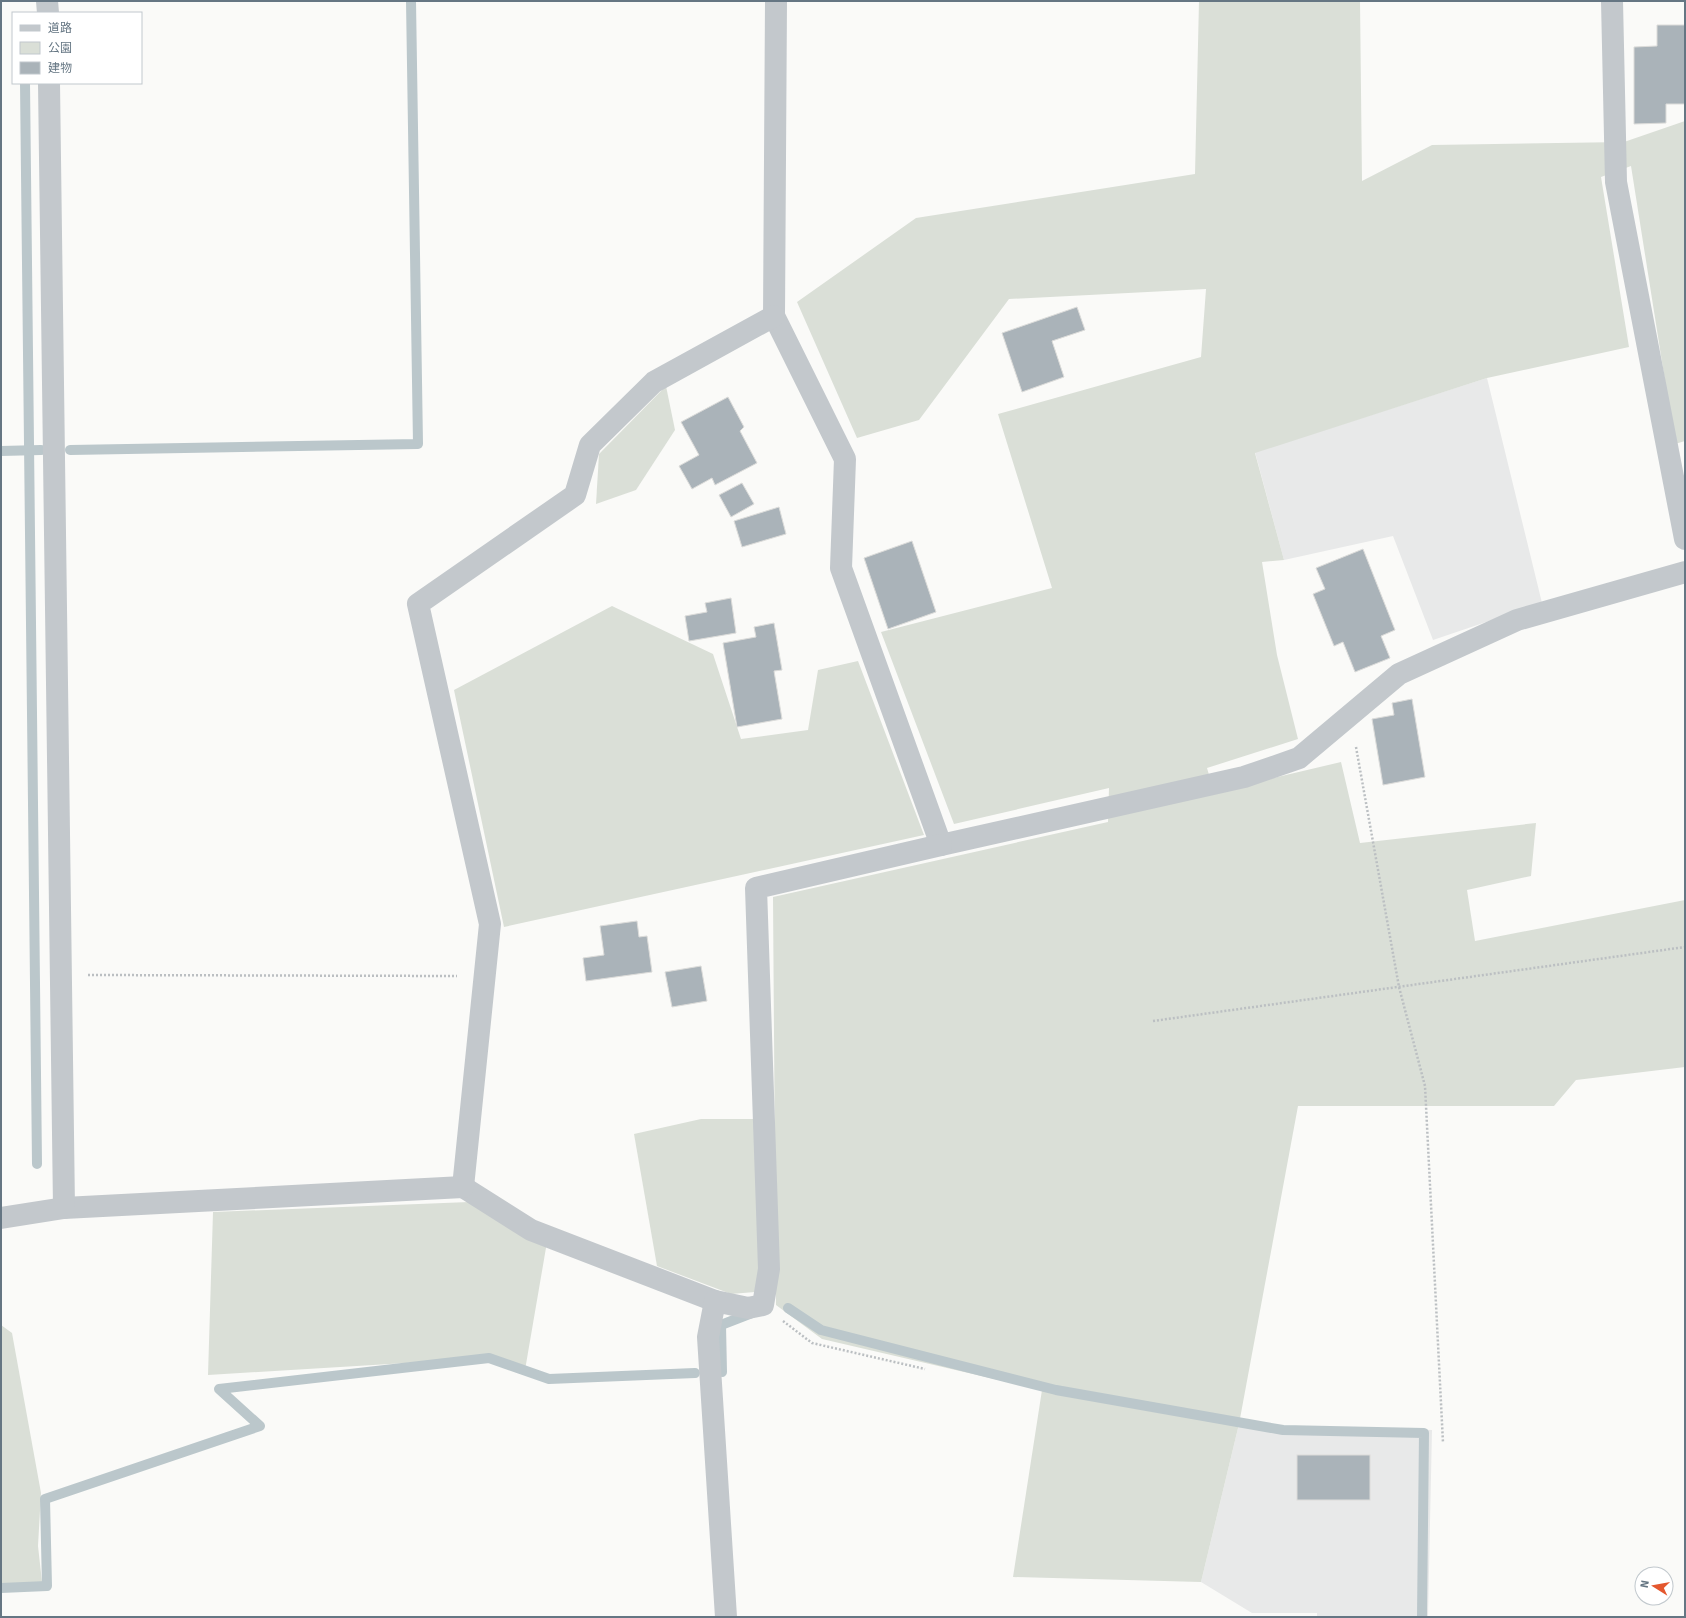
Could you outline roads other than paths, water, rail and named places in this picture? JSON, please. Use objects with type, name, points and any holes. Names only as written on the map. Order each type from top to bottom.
[{"type":"street","points":[[48,1],[48,12]]},
{"type":"street","points":[[776,1],[774,316],[845,459],[841,568],[941,844]]},
{"type":"street","points":[[1612,1],[1616,182],[1685,539]]},
{"type":"street","points":[[49,84],[64,1208]]},
{"type":"street","points":[[463,1187],[490,924],[418,604],[575,495],[590,445],[654,382],[774,316]]},
{"type":"street","points":[[1,1218],[64,1208],[463,1187],[531,1230],[715,1301],[748,1308],[762,1305],[770,1269],[756,888],[941,844],[1244,777],[1299,758],[1399,674],[1517,620],[1685,572]]},
{"type":"street","points":[[715,1301],[708,1337],[726,1617]]},
{"type":"waterway","points":[[70,450],[418,444],[411,1]]},
{"type":"waterway","points":[[25,84],[37,1164]]},
{"type":"waterway","points":[[1,451],[41,450]]},
{"type":"waterway","points":[[788,1308],[821,1330],[1056,1390],[1283,1430],[1424,1433],[1422,1617]]},
{"type":"waterway","points":[[722,1372],[721,1325],[752,1313]]},
{"type":"waterway","points":[[1,1588],[47,1586],[45,1499],[260,1426],[219,1389],[489,1358],[549,1379],[695,1373]]}]
